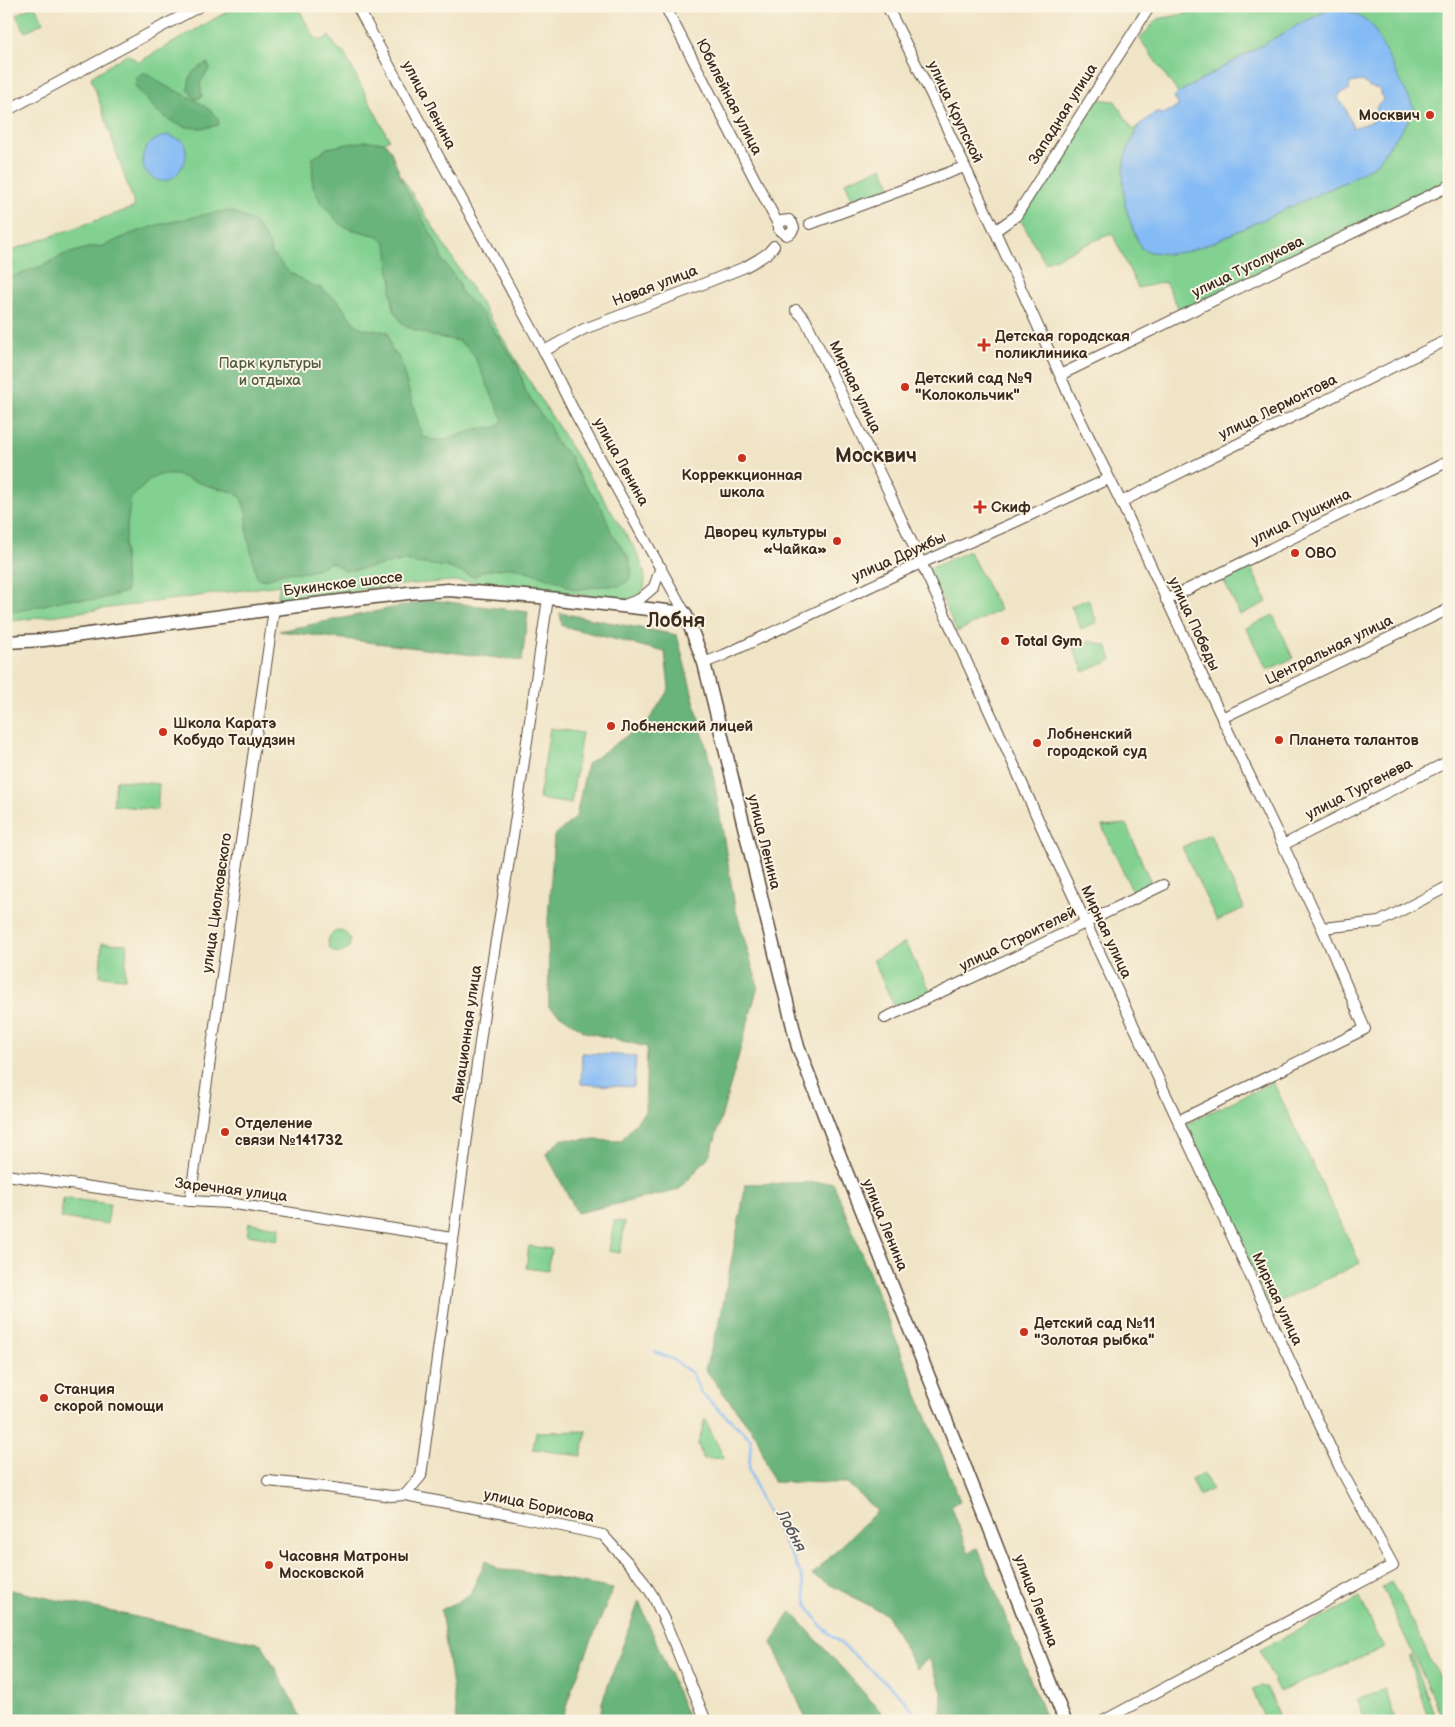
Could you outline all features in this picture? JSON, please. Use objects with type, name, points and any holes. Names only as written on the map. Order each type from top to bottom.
[{"type":"main road","name":"Букинское шоссе","points":[[6,642],[44,640],[274,609],[448,590],[548,598],[685,613]]},
{"type":"main road","name":"улица Ленина","points":[[685,613],[704,663],[798,1047],[1065,1721]]},
{"type":"street","points":[[6,110],[200,6]]},
{"type":"street","name":"улица Ленина","points":[[357,6],[544,351],[573,409],[685,613]]},
{"type":"street","name":"Юбилейная улица","points":[[665,6],[766,202],[786,227]]},
{"type":"street","name":"улица Крупской","points":[[887,6],[922,75],[995,231]]},
{"type":"street","name":"Западная улица","points":[[995,231],[1016,216],[1150,6]]},
{"type":"street","points":[[786,227],[810,224],[964,167]]},
{"type":"street","name":"улица Туголукова","points":[[1060,375],[1449,186]]},
{"type":"street","name":"Новая улица","points":[[544,351],[584,329],[688,290],[759,259],[774,246],[786,227]]},
{"type":"street","name":"улица Победы","points":[[995,231],[1108,479],[1121,502],[1322,928],[1365,1029],[1178,1121]]},
{"type":"street","name":"Мирная улица","points":[[796,310],[805,320],[814,337],[886,486],[1086,923],[1339,1466],[1393,1565],[1103,1721]]},
{"type":"street","name":"улица Лермонтова","points":[[1121,502],[1449,339]]},
{"type":"street","name":"улица Пушкина","points":[[1166,600],[1449,461]]},
{"type":"street","name":"улица Дружбы","points":[[704,663],[1108,479]]},
{"type":"street","points":[[622,606],[640,599],[654,588],[661,567]]},
{"type":"street","name":"Авиационная улица","points":[[405,1495],[421,1476],[483,1020],[513,836],[548,598]]},
{"type":"street","name":"улица Циолковского","points":[[190,1201],[274,609]]},
{"type":"street","name":"Центральная улица","points":[[1222,718],[1449,610]]},
{"type":"street","name":"улица Тургенева","points":[[1283,845],[1449,761]]},
{"type":"street","name":"улица Строителей","points":[[884,1018],[984,972],[1163,885]]},
{"type":"street","points":[[1322,928],[1379,922],[1449,886]]},
{"type":"street","name":"Заречная улица","points":[[6,1175],[190,1201],[228,1203],[452,1238]]},
{"type":"street","name":"улица Борисова","points":[[268,1481],[391,1496],[405,1495],[603,1535],[640,1576],[653,1596],[706,1721]]},
{"type":"green space","points":[[35,6],[44,22],[25,32],[16,15]]},
{"type":"green space","name":"Парк культуры и отдыха","points":[[237,6],[297,6],[315,38],[323,40],[329,36],[340,52],[343,51],[389,139],[381,144],[636,551],[645,575],[645,581],[641,593],[636,597],[624,601],[508,584],[453,581],[277,599],[280,585],[13,621],[6,620],[6,252],[135,207],[91,77],[127,54],[139,62]]},
{"type":"green space","points":[[1230,6],[1449,6],[1449,179],[1180,311],[1165,282],[1138,288],[1112,233],[1045,263],[1020,219],[1096,99],[1115,101],[1133,130],[1139,125],[1125,156],[1125,205],[1137,240],[1189,251],[1216,241],[1347,181],[1375,165],[1408,121],[1354,13],[1333,8],[1303,22],[1178,93],[1140,39],[1157,19]]},
{"type":"green space","points":[[207,63],[210,68],[200,83],[202,96],[198,99],[194,98],[188,90],[189,80],[195,70]]},
{"type":"green space","points":[[144,73],[202,104],[219,121],[218,125],[198,128],[189,127],[173,122],[165,117],[150,104],[135,85],[140,74]]},
{"type":"green space","name":"Парк культуры и отдыха","points":[[365,141],[384,142],[390,149],[404,185],[436,243],[443,261],[459,283],[461,292],[482,313],[518,366],[526,392],[549,424],[555,441],[570,456],[577,472],[603,510],[612,534],[628,556],[632,572],[628,581],[620,586],[601,586],[574,590],[558,581],[514,567],[483,571],[474,577],[447,567],[401,561],[345,571],[332,562],[308,572],[282,573],[266,580],[257,578],[247,533],[247,515],[241,497],[233,492],[177,475],[159,475],[151,479],[131,498],[124,547],[126,592],[96,600],[69,599],[14,612],[6,611],[6,279],[44,265],[63,255],[91,247],[104,246],[130,234],[157,225],[211,213],[230,211],[253,221],[269,243],[271,252],[289,272],[322,289],[338,301],[354,323],[361,328],[388,332],[391,349],[398,356],[401,364],[422,436],[443,440],[479,428],[497,427],[503,420],[473,353],[459,341],[432,336],[404,326],[394,311],[391,291],[392,281],[385,242],[378,236],[341,225],[321,203],[313,187],[312,159],[327,148]]},
{"type":"green space","points":[[882,167],[891,186],[853,202],[845,182]]},
{"type":"green space","points":[[969,551],[1000,610],[957,632],[929,569]]},
{"type":"green space","points":[[1250,566],[1267,602],[1240,615],[1223,579]]},
{"type":"green space","points":[[1088,599],[1097,622],[1081,629],[1071,606]]},
{"type":"green space","points":[[432,600],[528,612],[522,661],[279,631]]},
{"type":"green space","points":[[560,613],[677,635],[713,773],[735,907],[758,986],[709,1156],[679,1190],[577,1213],[546,1153],[562,1139],[621,1141],[645,1111],[647,1047],[585,1032],[549,1007],[548,919],[554,836],[576,817],[587,764],[649,720],[669,689],[665,652],[562,626]]},
{"type":"green space","points":[[1273,615],[1293,658],[1267,670],[1246,628]]},
{"type":"green space","points":[[1090,641],[1107,646],[1112,660],[1084,672],[1073,648]]},
{"type":"green space","points":[[550,728],[582,733],[571,804],[539,799]]},
{"type":"green space","points":[[116,780],[159,784],[157,810],[113,805]]},
{"type":"green space","points":[[1126,824],[1151,883],[1133,893],[1102,826]]},
{"type":"green space","points":[[1210,834],[1244,908],[1217,921],[1182,847]]},
{"type":"green space","points":[[339,931],[347,934],[350,942],[347,950],[339,953],[331,950],[328,942],[331,934]]},
{"type":"green space","points":[[102,943],[127,944],[125,978],[100,976]]},
{"type":"green space","points":[[905,943],[931,992],[895,1008],[873,960]]},
{"type":"green space","points":[[1273,1082],[1360,1263],[1270,1306],[1184,1125]]},
{"type":"green space","points":[[833,1182],[960,1501],[951,1505],[968,1552],[978,1548],[1047,1721],[941,1721],[942,1692],[929,1658],[916,1669],[887,1615],[812,1575],[877,1511],[847,1483],[773,1482],[757,1437],[705,1369],[720,1320],[746,1184]]},
{"type":"green space","points":[[63,1198],[110,1204],[107,1224],[61,1218]]},
{"type":"green space","points":[[614,1221],[625,1222],[620,1253],[609,1251]]},
{"type":"green space","points":[[249,1223],[280,1227],[278,1240],[247,1235]]},
{"type":"green space","points":[[529,1246],[551,1249],[548,1271],[526,1268]]},
{"type":"green space","points":[[705,1419],[724,1458],[703,1459],[698,1444]]},
{"type":"green space","points":[[587,1431],[581,1456],[533,1449],[536,1432]]},
{"type":"green space","points":[[1203,1473],[1212,1489],[1199,1496],[1191,1480]]},
{"type":"green space","points":[[486,1560],[500,1570],[518,1571],[613,1589],[572,1688],[562,1721],[457,1721],[441,1610],[469,1596]]},
{"type":"green space","points":[[1391,1582],[1399,1594],[1449,1698],[1449,1721],[1444,1721],[1382,1587]]},
{"type":"green space","points":[[6,1589],[262,1644],[303,1721],[6,1721]]},
{"type":"green space","points":[[1360,1598],[1384,1648],[1279,1692],[1260,1650]]},
{"type":"green space","points":[[639,1601],[689,1721],[600,1721],[602,1702]]},
{"type":"green space","points":[[791,1611],[889,1721],[807,1721],[772,1643]]},
{"type":"green space","points":[[1411,1655],[1437,1721],[1429,1721],[1409,1659]]},
{"type":"green space","points":[[1261,1686],[1267,1688],[1275,1704],[1276,1721],[1248,1721],[1263,1715],[1252,1689]]},
{"type":"green space","points":[[1385,1689],[1396,1721],[1365,1721],[1357,1699]]},
{"type":"water","points":[[1333,8],[1354,13],[1372,25],[1414,108],[1408,121],[1375,165],[1347,181],[1216,241],[1189,251],[1169,254],[1151,252],[1141,248],[1125,205],[1123,176],[1125,156],[1139,125],[1156,112],[1159,112],[1161,115],[1179,106],[1174,97],[1178,93],[1303,22]],"holes":[[[1362,81],[1370,87],[1380,89],[1383,100],[1377,106],[1374,121],[1353,128],[1345,107],[1338,98],[1341,93],[1349,91],[1350,83]]]},
{"type":"water","points":[[168,135],[183,141],[186,154],[182,167],[173,178],[163,181],[153,178],[146,171],[143,162],[144,152],[152,142]]},
{"type":"water","points":[[582,1053],[636,1056],[634,1087],[581,1084]]},
{"type":"waterway","name":"Лобня","points":[[655,1352],[672,1359],[692,1373],[701,1393],[751,1439],[749,1469],[760,1498],[801,1574],[808,1607],[823,1628],[902,1697],[921,1721]]},
{"type":"place","name":"Москвич","points":[[1430,115]]},
{"type":"place","name":"Детская городская поликлиника","points":[[984,345]]},
{"type":"place","name":"Детский сад №9 \"Колокольчик\"","points":[[905,387]]},
{"type":"place","name":"Корреккционная школа","points":[[742,458]]},
{"type":"place","name":"Скиф","points":[[980,507]]},
{"type":"place","name":"Дворец культуры «Чайка»","points":[[837,541]]},
{"type":"place","name":"ОВО","points":[[1295,553]]},
{"type":"place","name":"Total Gym","points":[[1005,641]]},
{"type":"place","name":"Лобненский лицей","points":[[611,726]]},
{"type":"place","name":"Школа Каратэ Кобудо Тацудзин","points":[[163,732]]},
{"type":"place","name":"Планета талантов","points":[[1279,740]]},
{"type":"place","name":"Лобненский городской суд","points":[[1037,743]]},
{"type":"place","name":"Отделение связи №141732","points":[[225,1132]]},
{"type":"place","name":"Детский сад №11 \"Золотая рыбка\"","points":[[1024,1332]]},
{"type":"place","name":"Станция скорой помощи","points":[[44,1398]]},
{"type":"place","name":"Часовня Матроны Московской","points":[[269,1565]]},
{"type":"district","name":"Москвич","points":[[876,456]]},
{"type":"district","name":"Лобня","points":[[676,621]]}]
